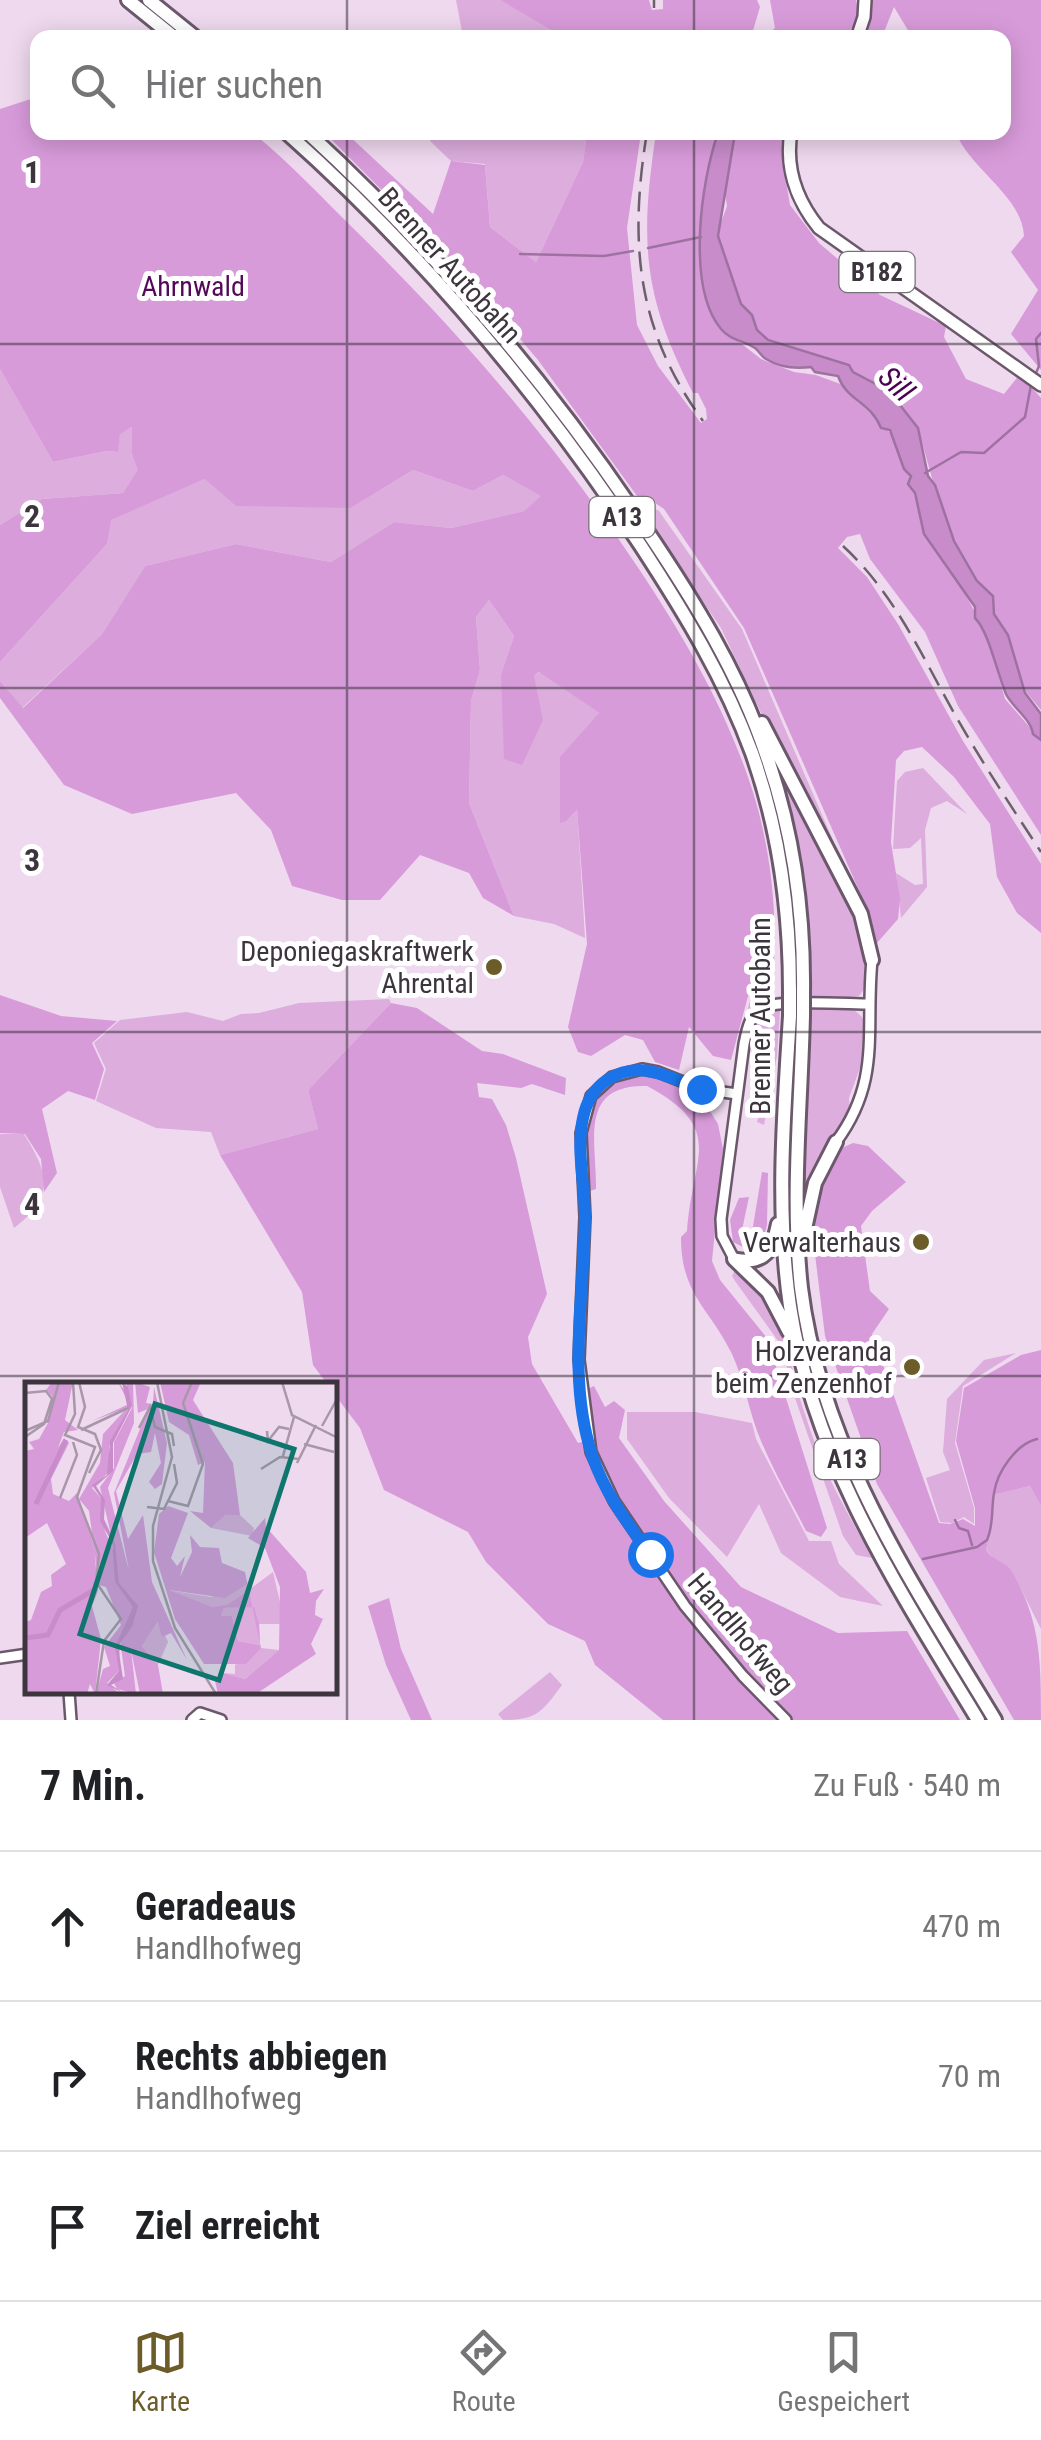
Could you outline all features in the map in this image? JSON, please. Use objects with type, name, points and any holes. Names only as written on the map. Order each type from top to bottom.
[{"type":"highway","points":[[128,0],[166,30]]},
{"type":"highway","points":[[150,0],[186,30]]},
{"type":"highway","name":"Brenner Autobahn","points":[[294,140],[389,232],[498,353],[589,470],[688,620],[737,715],[766,797],[785,891],[796,992]]},
{"type":"highway","name":"Brenner Autobahn","points":[[315,140],[440,267],[556,404],[664,556],[737,683],[766,751],[790,840],[800,916],[796,1194],[799,1265],[808,1330],[832,1419],[852,1470],[892,1548],[995,1720]]},
{"type":"highway","points":[[737,683],[759,716],[860,914],[872,960]]},
{"type":"highway","name":"Brenner Autobahn","points":[[796,1016],[782,1202],[790,1306],[806,1382],[830,1453],[876,1546],[978,1720]]},
{"type":"highway","points":[[799,1265],[811,1198],[821,1168],[836,1142]]},
{"type":"highway","points":[[734,1260],[754,1261],[768,1254],[782,1202]]},
{"type":"highway","points":[[734,1260],[768,1292],[782,1312],[806,1382]]},
{"type":"main road","points":[[860,30],[865,0]]},
{"type":"main road","name":"B182","points":[[791,140],[793,181],[803,206],[819,228],[865,264],[1041,384]]},
{"type":"street","points":[[836,1142],[858,1112],[869,1064],[872,960]]},
{"type":"street","points":[[734,1260],[722,1236],[721,1219],[737,1094],[752,1017],[762,1008],[779,1004],[870,1004]]},
{"type":"street","name":"Handlhofweg","points":[[737,1094],[701,1089],[642,1069],[612,1077],[592,1096],[582,1127],[585,1217],[578,1360],[591,1452],[614,1502],[690,1612],[786,1720]]},
{"type":"street","points":[[0,1658],[25,1654]]},
{"type":"street","points":[[69,1695],[71,1720]]},
{"type":"street","points":[[192,1720],[200,1713],[221,1720]]},
{"type":"shaded area","points":[[456,0],[500,0],[553,30],[462,30]]},
{"type":"shaded area","points":[[586,140],[583,162],[536,262],[490,227],[485,164],[451,161],[430,141]]},
{"type":"shaded area","points":[[716,140],[734,140],[718,236],[741,304],[768,340],[849,365],[853,372],[889,391],[918,428],[928,476],[935,485],[954,541],[977,581],[993,596],[994,614],[1008,635],[1025,693],[1041,714],[1041,740],[1006,694],[989,643],[975,618],[975,607],[924,534],[915,493],[908,484],[911,476],[904,469],[890,430],[881,428],[838,376],[815,372],[811,367],[771,362],[755,348],[725,333],[710,310],[703,287],[700,233]]},
{"type":"shaded area","points":[[0,369],[53,462],[117,452],[120,433],[133,427],[132,454],[139,470],[123,493],[42,499],[0,525]]},
{"type":"shaded area","points":[[413,470],[473,491],[503,475],[542,496],[524,511],[451,528],[394,522],[331,562],[236,544],[145,566],[102,634],[22,708],[0,681],[0,662],[107,544],[110,520],[205,479],[351,508]]},
{"type":"shaded area","points":[[645,503],[659,511],[742,629],[872,931],[874,947],[865,965],[865,988],[859,996],[810,1001],[809,965],[768,744],[771,734],[721,628],[638,507]]},
{"type":"shaded area","points":[[489,600],[514,636],[501,674],[534,676],[540,672],[599,713],[577,807],[585,938],[554,924],[514,916],[469,803],[471,701],[480,670],[476,617]]},
{"type":"shaded area","points":[[923,768],[967,814],[947,801],[931,808],[925,830],[927,887],[901,918],[896,873],[915,885],[923,884],[921,838],[910,848],[893,849],[897,781],[905,772]]},
{"type":"shaded area","points":[[754,987],[781,996],[777,1056],[764,1125],[757,1122],[762,1105],[755,1101],[757,1077],[767,1076],[769,1049],[750,1046],[748,1038],[740,1036]]},
{"type":"shaded area","points":[[389,999],[391,1003],[308,1090],[318,1129],[220,1155],[211,1132],[156,1128],[96,1101],[106,1069],[94,1043],[120,1020],[187,1012],[223,1021],[299,1003]]},
{"type":"shaded area","points":[[811,1008],[853,1009],[865,1026],[865,1054],[849,1098],[850,1116],[811,1182],[802,1181]]},
{"type":"shaded area","points":[[0,1134],[24,1134],[43,1174],[42,1196],[14,1228],[0,1187]]},
{"type":"shaded area","points":[[735,1270],[750,1277],[772,1305],[819,1455],[872,1558],[856,1555],[843,1536],[795,1398],[781,1345],[735,1281]]},
{"type":"shaded area","points":[[1016,1353],[963,1386],[955,1443],[974,1508],[974,1524],[964,1517],[952,1523],[940,1522],[926,1478],[950,1470],[943,1452],[947,1399],[984,1360]]},
{"type":"shaded area","points":[[627,1412],[695,1412],[752,1423],[756,1439],[809,1541],[831,1541],[839,1564],[883,1606],[840,1597],[781,1553],[759,1504],[727,1557],[669,1498],[627,1439]]},
{"type":"shaded area","points":[[1030,1486],[1041,1506],[1041,1629],[1020,1587],[986,1550],[993,1520],[993,1495]]},
{"type":"shaded area","points":[[550,1672],[562,1685],[544,1708],[531,1716],[503,1720],[498,1714]]},
{"type":"green space","points":[[500,0],[649,0],[652,10],[663,9],[663,0],[757,0],[760,7],[753,30],[551,30]]},
{"type":"green space","points":[[770,0],[856,0],[859,17],[851,30],[775,28]]},
{"type":"green space","points":[[870,0],[1041,0],[1041,370],[1011,334],[1038,290],[1011,252],[1024,236],[1021,222],[1015,208],[960,140],[1011,140],[1011,30],[908,30],[894,7],[885,30],[864,30]]},
{"type":"green space","name":"Ahrnwald","points":[[30,99],[30,140],[261,140],[434,311],[542,436],[608,523],[689,649],[731,734],[760,815],[774,914],[772,987],[751,985],[731,1060],[713,1056],[689,1027],[679,1070],[655,1062],[643,1040],[625,1035],[591,1056],[578,1052],[568,1027],[587,944],[577,809],[560,823],[560,757],[599,713],[539,672],[534,676],[543,720],[522,765],[504,759],[501,674],[514,636],[489,600],[476,617],[480,670],[471,701],[469,803],[514,916],[483,898],[469,873],[420,855],[380,900],[342,900],[292,886],[271,830],[236,793],[132,814],[64,785],[0,698],[0,681],[23,708],[102,634],[145,566],[236,544],[331,562],[394,522],[451,528],[524,511],[541,496],[503,475],[473,491],[413,470],[351,508],[236,506],[205,479],[111,520],[107,544],[0,662],[0,525],[42,499],[123,493],[138,470],[132,454],[132,427],[120,434],[118,452],[53,462],[0,369],[0,109]]},
{"type":"green space","points":[[332,140],[354,140],[433,214],[451,161],[485,165],[490,227],[536,262],[583,162],[586,140],[640,140],[627,228],[637,325],[658,366],[701,423],[707,419],[706,409],[698,393],[693,393],[676,358],[655,296],[649,266],[648,205],[655,140],[718,140],[706,183],[738,341],[761,359],[843,385],[895,438],[903,452],[916,501],[988,637],[1005,699],[1041,740],[1041,835],[958,706],[925,632],[870,559],[860,534],[847,537],[838,548],[867,577],[898,624],[963,741],[1041,864],[1041,933],[1017,913],[997,877],[990,824],[954,777],[922,747],[904,751],[896,760],[891,842],[900,899],[898,919],[877,943],[868,911],[744,628],[664,509],[652,501],[640,500],[538,360],[465,274]]},
{"type":"green space","points":[[731,140],[783,140],[782,158],[790,205],[819,243],[880,295],[946,326],[944,337],[966,379],[1004,394],[1020,374],[1041,398],[1041,710],[1017,681],[947,533],[919,431],[876,388],[769,345],[732,306],[718,231],[727,206],[723,181]]},
{"type":"green space","points":[[0,995],[61,1016],[117,1021],[92,1043],[104,1069],[95,1100],[68,1091],[42,1109],[57,1173],[44,1192],[41,1159],[25,1134],[0,1133]]},
{"type":"green space","points":[[391,1003],[417,1008],[482,1051],[503,1054],[566,1078],[565,1095],[532,1084],[521,1088],[477,1083],[479,1097],[492,1099],[506,1125],[547,1294],[528,1337],[532,1364],[578,1443],[590,1440],[592,1412],[586,1390],[594,1386],[605,1407],[614,1401],[625,1410],[619,1438],[664,1501],[741,1587],[838,1633],[907,1631],[960,1720],[663,1720],[595,1665],[585,1641],[548,1624],[486,1562],[468,1532],[384,1490],[360,1428],[338,1399],[338,1382],[326,1382],[313,1365],[302,1292],[220,1155],[318,1129],[308,1090]]},
{"type":"green space","points":[[642,1074],[692,1094],[705,1103],[718,1124],[723,1149],[712,1261],[720,1280],[767,1338],[827,1528],[821,1537],[806,1531],[777,1475],[757,1430],[732,1354],[686,1273],[681,1237],[687,1231],[699,1146],[688,1116],[647,1086],[625,1088],[610,1095],[600,1106],[596,1120],[596,1189],[587,1192],[586,1133],[594,1102],[604,1090]]},
{"type":"green space","points":[[853,1143],[868,1146],[906,1182],[872,1211],[861,1226],[870,1291],[889,1309],[872,1334],[939,1523],[963,1519],[975,1526],[975,1508],[956,1441],[964,1388],[1021,1355],[1041,1350],[1041,1506],[1030,1486],[993,1495],[993,1520],[986,1550],[1010,1569],[1028,1605],[1037,1641],[1041,1720],[1014,1720],[877,1484],[825,1336],[815,1254],[813,1193],[835,1151]]},
{"type":"green space","points":[[762,1172],[768,1173],[767,1225],[761,1248],[753,1252],[733,1242],[730,1220],[739,1198],[749,1197],[742,1230],[752,1232]]},
{"type":"green space","points":[[389,1598],[401,1649],[432,1720],[411,1720],[386,1665],[368,1606]]},
{"type":"waterway","points":[[648,248],[701,237]]},
{"type":"waterway","points":[[520,254],[604,256],[633,251]]},
{"type":"waterway","points":[[1036,373],[1036,339],[1041,333]]},
{"type":"waterway","points":[[925,473],[961,452],[984,453],[1025,417],[1031,385]]},
{"type":"waterway","points":[[923,1559],[977,1547],[987,1540],[999,1476],[1015,1453],[1037,1439]]},
{"type":"waterway","points":[[955,1520],[959,1528],[968,1531],[972,1545]]},
{"type":"railway","points":[[654,0],[654,8]]},
{"type":"railway","points":[[646,140],[639,211],[643,283],[663,352],[703,421]]},
{"type":"railway","points":[[843,546],[892,604],[975,748],[1041,852]]},
{"type":"place","name":"Deponiegaskraftwerk Ahrental","points":[[494,967]]},
{"type":"place","name":"Verwalterhaus","points":[[921,1242]]},
{"type":"place","name":"Holzveranda beim Zenzenhof","points":[[912,1367]]},
{"type":"route","points":[[650,1554],[604,1482],[586,1429],[578,1348],[585,1217],[582,1122],[598,1087],[626,1072],[652,1070],[701,1089]]},
{"type":"water label","name":"Sill","points":[[896,384]]}]
